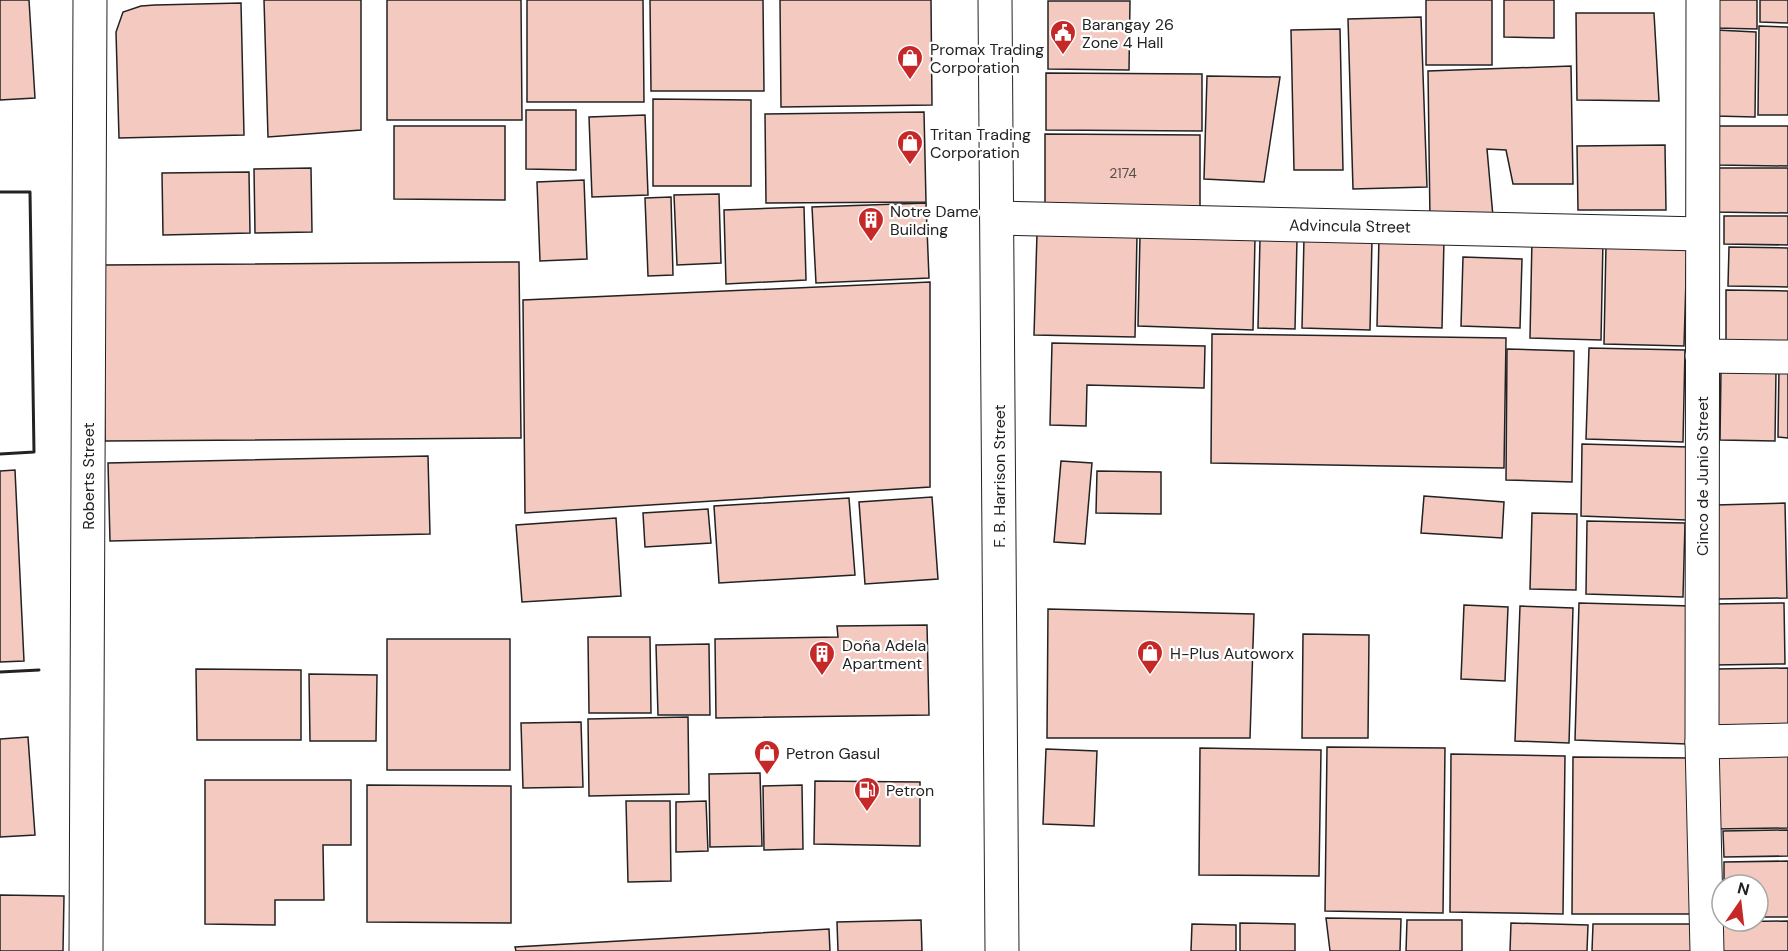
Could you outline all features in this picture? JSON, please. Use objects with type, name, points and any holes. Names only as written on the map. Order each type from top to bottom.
[{"type":"street","name":"Roberts Street","points":[[86,951],[90,0]]},
{"type":"street","name":"F. B. Harrison Street","points":[[995,0],[1002,951]]},
{"type":"street","name":"Cinco de Junio Street","points":[[1703,0],[1702,742],[1707,951]]},
{"type":"street","name":"Advincula Street","points":[[997,218],[1702,234]]},
{"type":"street","points":[[1702,356],[1788,357]]},
{"type":"street","points":[[1702,742],[1788,740]]},
{"type":"building","points":[[0,0],[29,0],[35,98],[0,100]]},
{"type":"building","points":[[264,0],[361,0],[361,130],[268,137]]},
{"type":"building","points":[[387,0],[521,0],[522,120],[387,120]]},
{"type":"building","points":[[527,0],[643,0],[644,102],[527,102]]},
{"type":"building","points":[[650,0],[763,0],[764,91],[651,91]]},
{"type":"building","points":[[780,0],[931,0],[932,105],[781,107]]},
{"type":"building","points":[[1426,0],[1492,0],[1492,65],[1426,65]]},
{"type":"building","points":[[1504,0],[1554,0],[1554,38],[1504,37]]},
{"type":"building","points":[[1716,0],[1757,0],[1757,29],[1716,28]]},
{"type":"building","points":[[1760,0],[1788,0],[1788,23],[1760,22]]},
{"type":"building","points":[[1048,1],[1130,1],[1129,70],[1048,69]]},
{"type":"building","points":[[241,3],[244,135],[119,138],[116,32],[123,12],[141,6]]},
{"type":"building","points":[[1576,13],[1654,13],[1659,101],[1577,100]]},
{"type":"building","points":[[1421,17],[1427,187],[1353,189],[1348,19]]},
{"type":"building","points":[[1759,26],[1788,27],[1788,115],[1758,115]]},
{"type":"building","points":[[1340,29],[1343,170],[1294,170],[1291,30]]},
{"type":"building","points":[[1716,30],[1756,32],[1755,117],[1715,116]]},
{"type":"building","points":[[1571,66],[1573,184],[1513,184],[1506,150],[1487,149],[1494,228],[1430,220],[1428,71]]},
{"type":"building","points":[[1046,73],[1202,74],[1202,131],[1046,130]]},
{"type":"building","points":[[1207,76],[1280,77],[1264,182],[1204,179]]},
{"type":"building","points":[[653,99],[751,100],[751,186],[653,186]]},
{"type":"building","points":[[526,110],[576,110],[576,170],[526,169]]},
{"type":"building","points":[[924,112],[926,202],[766,203],[765,114]]},
{"type":"building","points":[[645,115],[648,195],[592,197],[589,117]]},
{"type":"building","points":[[394,126],[505,126],[505,200],[394,199]]},
{"type":"building","points":[[1717,126],[1788,126],[1788,166],[1717,165]]},
{"type":"building","points":[[1045,134],[1200,135],[1200,213],[1045,211]]},
{"type":"building","points":[[1665,145],[1666,210],[1578,210],[1577,146]]},
{"type":"building","points":[[311,168],[312,232],[255,233],[254,169]]},
{"type":"building","points":[[1713,168],[1788,168],[1788,213],[1713,212]]},
{"type":"building","points":[[249,172],[250,233],[163,235],[162,173]]},
{"type":"building","points":[[584,180],[587,259],[540,261],[537,182]]},
{"type":"building","points":[[719,194],[721,263],[677,265],[674,195]]},
{"type":"building","points":[[671,197],[673,275],[648,276],[645,198]]},
{"type":"building","name":"Notre Dame Building","points":[[926,203],[929,278],[816,283],[812,207]]},
{"type":"building","points":[[804,207],[806,280],[726,284],[724,210]]},
{"type":"building","points":[[1724,216],[1788,216],[1788,245],[1724,244]]},
{"type":"building","points":[[1037,233],[1137,235],[1135,337],[1034,335]]},
{"type":"building","points":[[1140,236],[1255,238],[1253,330],[1138,326]]},
{"type":"building","points":[[1304,237],[1372,239],[1370,330],[1302,328]]},
{"type":"building","points":[[1379,237],[1444,239],[1442,328],[1377,326]]},
{"type":"building","points":[[1260,238],[1297,239],[1295,329],[1258,328]]},
{"type":"building","points":[[1532,238],[1603,240],[1601,340],[1530,338]]},
{"type":"building","points":[[1606,245],[1687,247],[1684,346],[1604,344]]},
{"type":"building","points":[[1729,247],[1788,248],[1788,287],[1728,286]]},
{"type":"building","points":[[1463,257],[1522,259],[1520,328],[1461,326]]},
{"type":"building","points":[[519,262],[521,438],[105,441],[103,265]]},
{"type":"building","points":[[930,282],[930,487],[525,513],[523,300]]},
{"type":"building","points":[[1726,290],[1788,291],[1788,350],[1726,349]]},
{"type":"building","points":[[1212,334],[1506,338],[1504,468],[1211,463]]},
{"type":"building","points":[[1052,343],[1205,346],[1204,388],[1087,385],[1086,426],[1050,425]]},
{"type":"building","points":[[1589,348],[1685,350],[1683,442],[1586,439]]},
{"type":"building","points":[[1507,349],[1574,351],[1572,482],[1506,480]]},
{"type":"building","points":[[1779,366],[1788,366],[1788,438],[1778,437]]},
{"type":"building","points":[[1721,369],[1776,370],[1775,441],[1720,440]]},
{"type":"building","points":[[1582,444],[1688,447],[1686,520],[1581,516]]},
{"type":"building","points":[[428,456],[430,534],[110,541],[108,463]]},
{"type":"building","points":[[1061,461],[1092,463],[1085,544],[1054,542]]},
{"type":"building","points":[[15,470],[24,661],[0,662],[0,471]]},
{"type":"building","points":[[1097,471],[1161,472],[1161,514],[1096,513]]},
{"type":"building","points":[[1424,496],[1504,502],[1502,538],[1421,533]]},
{"type":"building","points":[[932,497],[938,579],[865,584],[859,502]]},
{"type":"building","points":[[849,498],[855,575],[719,583],[714,506]]},
{"type":"building","points":[[1785,503],[1787,598],[1718,599],[1716,505]]},
{"type":"building","points":[[708,509],[711,543],[645,547],[643,513]]},
{"type":"building","points":[[1532,513],[1577,514],[1576,590],[1530,589]]},
{"type":"building","points":[[616,518],[621,596],[522,602],[516,525]]},
{"type":"building","points":[[1587,521],[1685,523],[1683,597],[1586,594]]},
{"type":"building","points":[[1579,603],[1691,606],[1687,744],[1575,740]]},
{"type":"building","points":[[1784,603],[1785,664],[1713,665],[1712,604]]},
{"type":"building","points":[[1464,605],[1508,607],[1505,681],[1461,679]]},
{"type":"building","points":[[1520,606],[1573,608],[1569,743],[1515,741]]},
{"type":"building","name":"H-Plus Autoworx","points":[[1048,609],[1254,614],[1250,738],[1047,738]]},
{"type":"building","name":"Doña Adela Apartment","points":[[927,625],[929,715],[716,718],[715,639],[838,637],[837,626]]},
{"type":"building","points":[[1303,634],[1369,635],[1368,738],[1302,738]]},
{"type":"building","points":[[588,637],[650,637],[651,713],[589,713]]},
{"type":"building","points":[[387,639],[510,639],[510,770],[387,770]]},
{"type":"building","points":[[709,644],[710,715],[658,715],[656,645]]},
{"type":"building","points":[[1788,668],[1788,726],[1717,727],[1717,669]]},
{"type":"building","points":[[196,669],[301,670],[301,740],[197,740]]},
{"type":"building","points":[[309,674],[377,675],[376,741],[310,741]]},
{"type":"building","points":[[688,717],[689,794],[589,796],[588,719]]},
{"type":"building","points":[[581,722],[583,787],[523,788],[521,723]]},
{"type":"building","points":[[28,737],[35,835],[0,837],[0,739]]},
{"type":"building","points":[[1327,747],[1445,748],[1443,913],[1325,911]]},
{"type":"building","points":[[1200,748],[1321,750],[1319,876],[1199,875]]},
{"type":"building","points":[[1788,748],[1788,828],[1714,829],[1713,749]]},
{"type":"building","points":[[1046,749],[1097,751],[1094,826],[1043,824]]},
{"type":"building","points":[[1451,754],[1565,756],[1563,914],[1450,912]]},
{"type":"building","points":[[1573,757],[1691,758],[1690,914],[1572,914]]},
{"type":"building","points":[[760,773],[762,846],[710,847],[709,774]]},
{"type":"building","points":[[205,780],[351,780],[351,845],[323,845],[324,900],[275,900],[275,925],[205,924]]},
{"type":"building","name":"Petron","points":[[815,781],[920,782],[920,846],[814,844]]},
{"type":"building","points":[[367,785],[511,786],[511,923],[367,922]]},
{"type":"building","points":[[802,785],[803,849],[764,850],[763,786]]},
{"type":"building","points":[[626,801],[670,801],[671,881],[628,882]]},
{"type":"building","points":[[706,801],[708,851],[676,852],[676,802]]},
{"type":"building","points":[[1788,830],[1788,856],[1724,857],[1723,831]]},
{"type":"building","points":[[1788,861],[1788,917],[1770,917],[1770,873],[1724,873],[1724,862]]},
{"type":"building","points":[[0,895],[64,896],[63,951],[0,951]]},
{"type":"building","points":[[1326,918],[1401,919],[1400,951],[1330,951]]},
{"type":"building","points":[[921,920],[922,951],[838,951],[837,922]]},
{"type":"building","points":[[1407,920],[1462,920],[1462,951],[1406,951]]},
{"type":"building","points":[[1770,921],[1788,921],[1788,951],[1717,951],[1716,933],[1770,933]]},
{"type":"building","points":[[1240,923],[1295,924],[1295,951],[1240,951]]},
{"type":"building","points":[[1511,923],[1588,925],[1587,951],[1510,951]]},
{"type":"building","points":[[1192,924],[1236,925],[1236,951],[1191,951]]},
{"type":"building","points":[[1593,924],[1692,924],[1692,951],[1592,951]]},
{"type":"building","points":[[829,929],[830,951],[516,951],[515,947]]},
{"type":"wall","points":[[0,192],[30,192],[34,452],[0,454]]},
{"type":"wall","points":[[0,672],[39,670]]},
{"type":"place","name":"Barangay 26 Zone 4 Hall","points":[[1063,56]]},
{"type":"place","name":"Promax Trading Corporation","points":[[910,81]]},
{"type":"place","name":"Tritan Trading Corporation","points":[[910,166]]},
{"type":"place","name":"Notre Dame Building","points":[[871,243]]},
{"type":"place","name":"H-Plus Autoworx","points":[[1150,676]]},
{"type":"place","name":"Doña Adela Apartment","points":[[822,677]]},
{"type":"place","name":"Petron Gasul","points":[[767,776]]},
{"type":"place","name":"Petron","points":[[867,813]]}]
